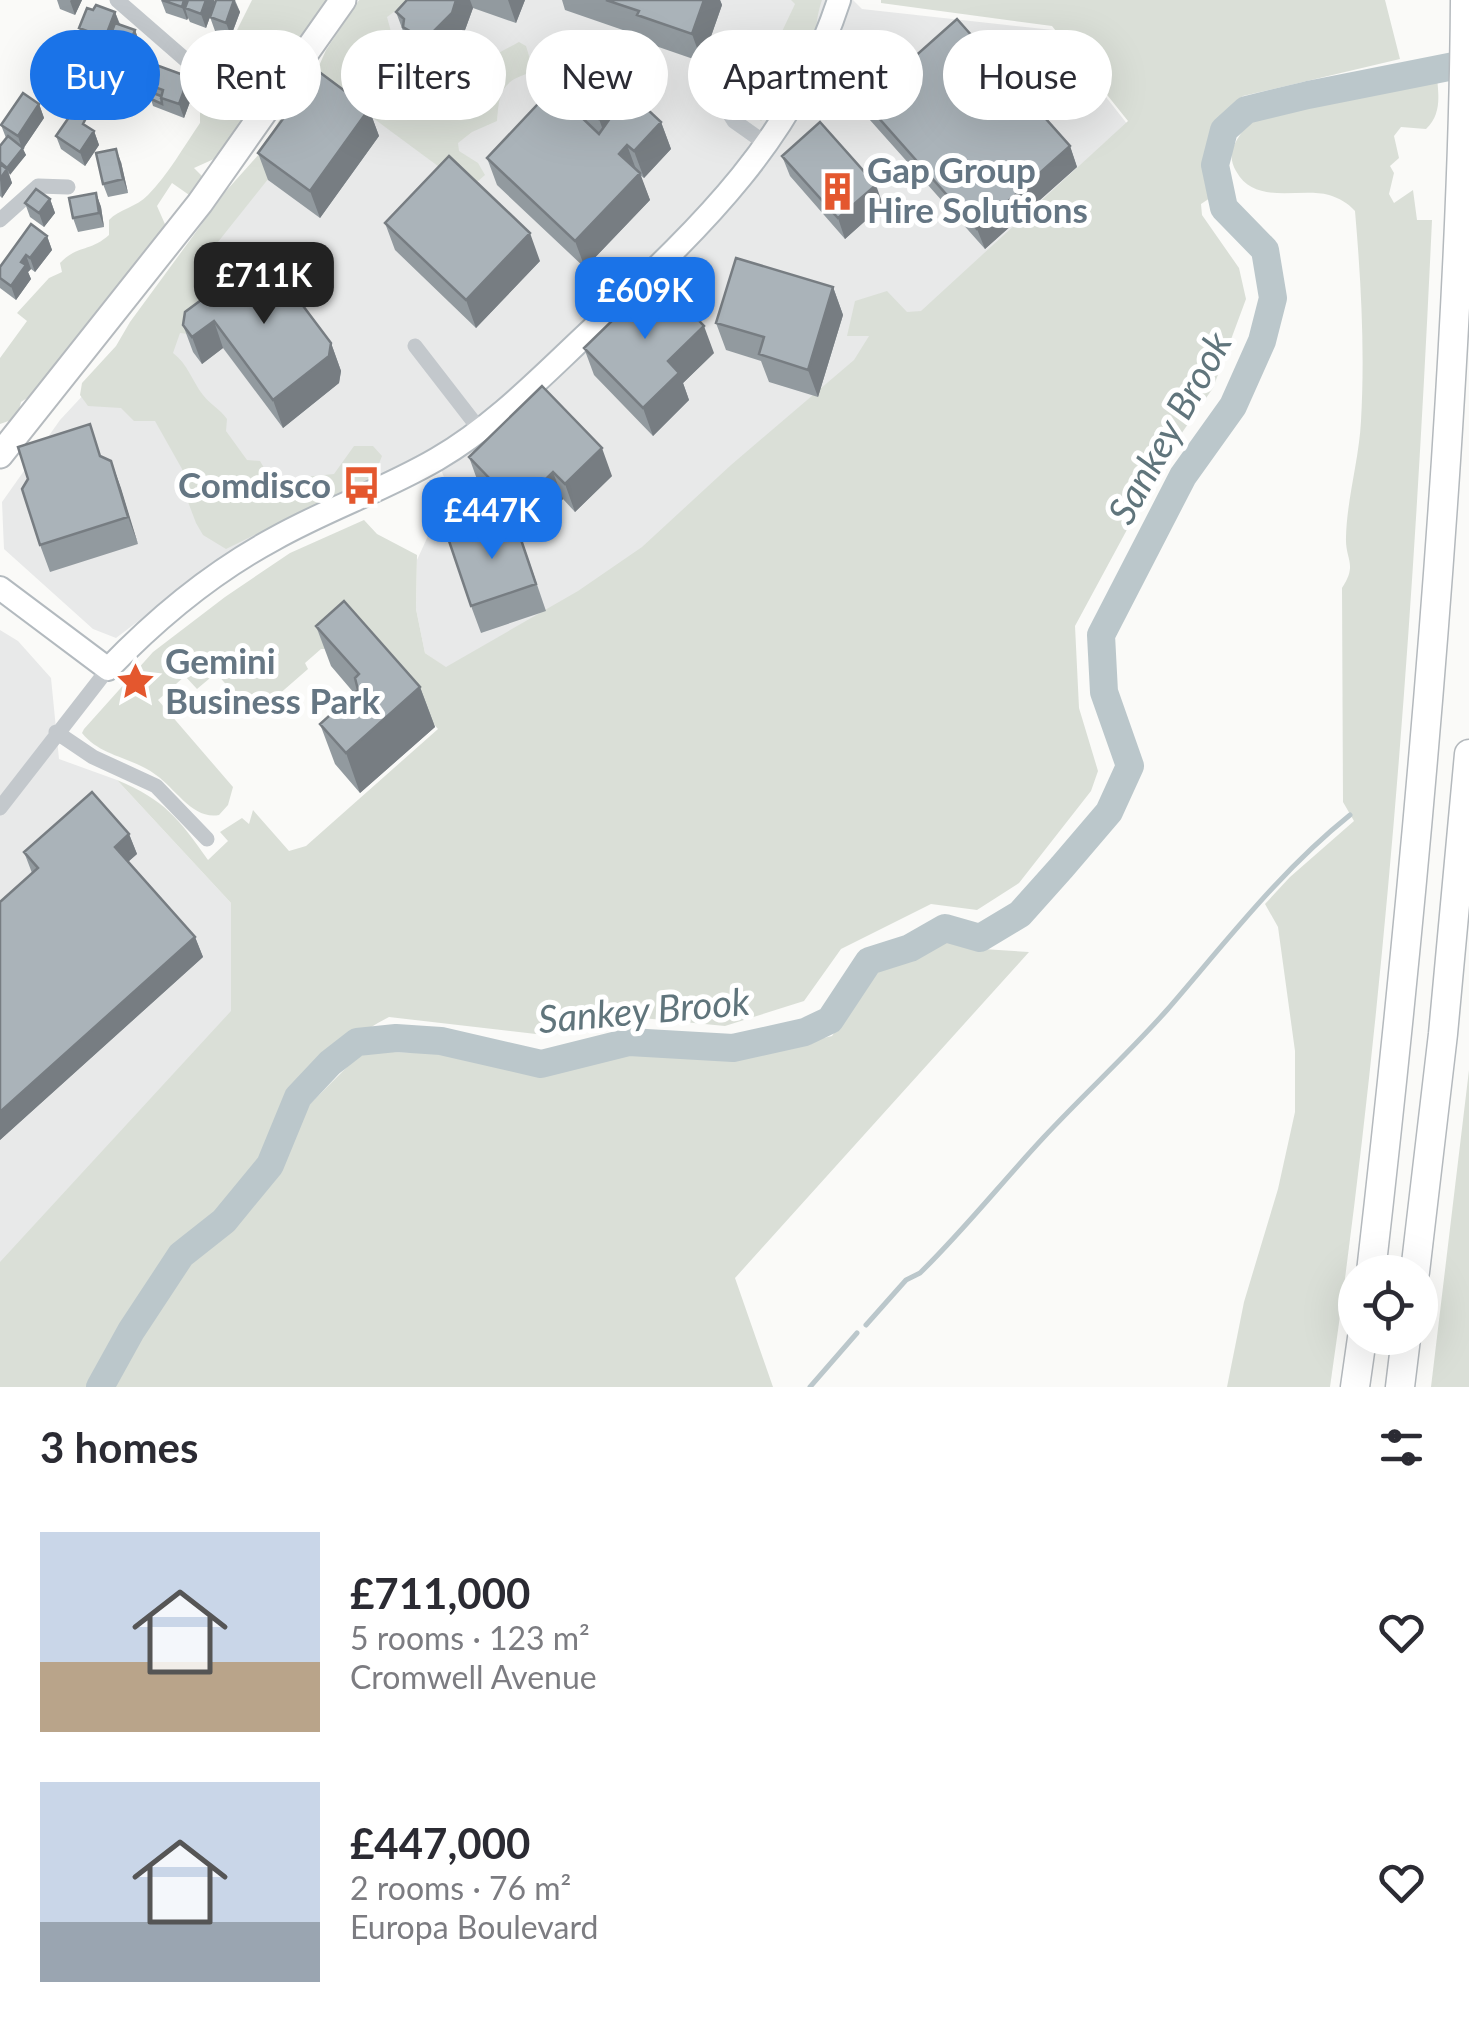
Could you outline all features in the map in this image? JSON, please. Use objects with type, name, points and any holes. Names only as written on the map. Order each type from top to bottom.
[{"type":"highway","points":[[1373,1255],[1404,990],[1432,674],[1454,324],[1464,0]]},
{"type":"highway","points":[[1416,1255],[1443,1034],[1469,754]]},
{"type":"highway","points":[[1356,1387],[1360,1355]]},
{"type":"highway","points":[[1400,1387],[1404,1355]]},
{"type":"main road","points":[[0,455],[10,435],[114,314],[200,204],[342,0]]},
{"type":"street","points":[[117,0],[180,54]]},
{"type":"street","points":[[0,808],[108,669],[176,604],[248,554],[426,465],[480,430],[634,290],[735,187],[768,145],[799,94],[840,0]]},
{"type":"street","points":[[733,120],[768,145]]},
{"type":"street","points":[[0,220],[38,186],[68,186]]},
{"type":"street","points":[[416,346],[480,430]]},
{"type":"street","points":[[0,588],[108,669]]},
{"type":"street","points":[[56,732],[93,758],[156,786],[207,839]]},
{"type":"shaded area","points":[[252,0],[329,0],[309,30],[237,30]]},
{"type":"shaded area","points":[[359,0],[410,0],[387,17],[391,30],[341,30],[341,94],[331,87],[321,106],[321,61]]},
{"type":"shaded area","points":[[386,0],[853,0],[862,9],[1053,30],[943,30],[943,120],[1112,120],[1112,105],[1132,130],[624,576],[470,684],[425,653],[416,609],[417,560],[449,490],[433,449],[232,550],[116,638],[93,629],[4,549],[2,502],[60,420],[139,335],[298,120],[321,120],[321,88],[341,61],[341,120],[506,120],[506,30],[364,30]]},
{"type":"shaded area","points":[[791,0],[822,0],[816,30],[783,30],[795,4]]},
{"type":"shaded area","points":[[1385,0],[1400,59],[1243,96],[1223,117],[1209,142],[1204,170],[1210,198],[1201,204],[1202,215],[1239,268],[1246,299],[1213,388],[1170,450],[1075,626],[1079,708],[1098,771],[1091,791],[1019,883],[977,910],[931,904],[841,949],[804,1001],[725,1026],[611,1015],[536,1034],[389,1017],[330,1061],[299,1099],[259,1162],[270,1184],[308,1106],[363,1051],[453,1054],[540,1074],[635,1052],[735,1059],[832,1036],[876,971],[950,940],[983,949],[1029,952],[735,1278],[773,1387],[0,1387],[0,1262],[231,1011],[231,903],[117,780],[170,812],[208,860],[228,841],[220,832],[242,818],[249,824],[253,810],[289,851],[306,846],[438,729],[361,638],[346,649],[321,649],[305,663],[308,669],[254,716],[216,673],[197,689],[185,676],[158,700],[233,787],[228,805],[219,815],[193,808],[147,769],[90,741],[82,733],[84,729],[153,652],[225,597],[290,553],[364,520],[377,534],[417,555],[416,609],[425,653],[446,667],[578,591],[642,547],[854,360],[869,336],[847,336],[855,301],[887,291],[907,312],[921,311],[1128,121],[1112,101],[1112,30],[1055,30],[1052,26],[881,3]]},
{"type":"shaded area","points":[[519,42],[526,46],[526,74],[507,85],[506,49]]},
{"type":"shaded area","points":[[1437,78],[1434,118],[1426,129],[1401,127],[1394,136],[1399,158],[1390,166],[1394,173],[1389,194],[1394,203],[1413,190],[1417,220],[1432,220],[1395,805],[1350,1242],[1348,1255],[1338,1255],[1338,1329],[1330,1387],[1227,1387],[1244,1302],[1278,1189],[1295,1112],[1295,1051],[1278,927],[1265,904],[1354,821],[1343,802],[1342,588],[1350,567],[1347,522],[1360,436],[1363,368],[1355,211],[1329,195],[1266,192],[1244,182],[1236,171],[1232,151],[1253,115]]},
{"type":"shaded area","points":[[248,120],[225,154],[194,168],[208,182],[192,197],[172,183],[157,206],[168,231],[46,386],[21,402],[17,418],[0,424],[0,358],[27,321],[17,313],[49,278],[62,272],[60,263],[109,235],[109,220],[144,199],[200,123]]},
{"type":"shaded area","points":[[279,120],[314,120],[202,262],[203,296],[211,303],[262,271],[291,277],[283,293],[261,290],[188,334],[180,333],[173,353],[203,395],[227,419],[226,431],[247,460],[260,461],[270,478],[285,489],[295,478],[334,474],[354,446],[373,446],[382,456],[374,476],[226,549],[203,535],[196,523],[185,494],[182,469],[155,421],[134,421],[121,408],[88,406],[80,395],[82,383],[116,346],[226,191],[261,152]]},
{"type":"shaded area","points":[[376,120],[497,120],[458,143],[459,151],[478,163],[485,175],[469,189]]},
{"type":"shaded area","points":[[0,630],[18,641],[51,678],[59,759],[117,780],[231,903],[234,1013],[0,1268]]},
{"type":"shaded area","points":[[1469,1070],[1469,1387],[1431,1387],[1435,1355],[1438,1355]]},
{"type":"building","points":[[162,0],[184,0],[182,7]]},
{"type":"building","points":[[188,0],[206,0],[201,14],[185,8]]},
{"type":"building","points":[[216,0],[234,0],[226,23],[210,17]]},
{"type":"building","points":[[407,0],[456,0],[452,13],[435,30],[408,30],[396,12]]},
{"type":"building","points":[[606,0],[704,0],[693,30],[688,33],[637,15],[639,11]]},
{"type":"building","points":[[96,5],[115,12],[108,30],[79,28],[87,8],[93,10]]},
{"type":"building","points":[[957,19],[967,30],[945,30]]},
{"type":"building","points":[[115,23],[135,30],[112,30]]},
{"type":"building","points":[[943,31],[943,120],[1047,120],[1070,146],[977,229],[881,120],[923,120],[923,49]]},
{"type":"building","points":[[160,66],[180,74],[179,104],[161,98]]},
{"type":"building","points":[[321,73],[341,88],[341,120],[361,120],[310,191],[258,153],[282,120],[321,120]]},
{"type":"building","points":[[23,93],[30,98],[30,118],[18,136],[1,125]]},
{"type":"building","points":[[526,117],[526,120],[584,120],[599,134],[609,120],[661,122],[634,151],[627,145],[619,154],[640,173],[575,241],[487,158]]},
{"type":"building","points":[[67,120],[85,120],[83,124],[94,131],[80,152],[56,136]]},
{"type":"building","name":"Gap Group Hire Solutions","points":[[820,122],[876,185],[838,218],[782,156]]},
{"type":"building","points":[[8,136],[23,148],[7,168],[0,162],[0,146]]},
{"type":"building","points":[[116,149],[123,179],[103,184],[96,153]]},
{"type":"building","points":[[449,156],[530,233],[466,300],[385,223]]},
{"type":"building","points":[[36,189],[50,199],[39,213],[25,203]]},
{"type":"building","points":[[96,193],[99,213],[73,218],[69,198]]},
{"type":"building","points":[[31,224],[47,236],[30,258],[26,255],[21,262],[26,265],[11,286],[0,278],[0,267]]},
{"type":"building","points":[[736,258],[833,287],[808,370],[759,354],[764,337],[716,323]]},
{"type":"building","points":[[251,263],[273,266],[331,343],[329,356],[273,400],[214,321],[192,337],[183,325],[185,312]]},
{"type":"building","points":[[657,277],[704,326],[668,361],[679,373],[643,408],[584,348]]},
{"type":"building","points":[[542,386],[602,448],[565,484],[553,472],[517,507],[469,457]]},
{"type":"building","points":[[90,424],[100,456],[111,461],[128,517],[40,545],[22,489],[28,479],[18,447]]},
{"type":"building","points":[[514,519],[536,584],[471,606],[449,541]]},
{"type":"building","points":[[344,601],[420,687],[346,753],[320,724],[358,690],[355,678],[359,674],[316,626]]},
{"type":"building","points":[[92,792],[129,834],[115,847],[195,937],[0,1112],[0,902],[38,868],[24,852]]},
{"type":"waterway","name":"Sankey Brook","points":[[100,1387],[181,1255],[224,1221],[270,1165],[298,1097],[330,1063],[357,1042],[396,1038],[441,1041],[541,1064],[629,1042],[733,1048],[805,1032],[830,1020],[869,961],[910,948],[945,928],[980,938],[1020,914],[1109,812],[1130,766],[1104,692],[1101,635],[1183,476],[1233,406],[1262,341],[1273,298],[1265,250],[1224,208],[1215,165],[1224,130],[1246,110],[1469,63]]},
{"type":"waterway","points":[[866,1325],[906,1280],[936,1257],[1044,1137],[1152,1026],[1277,883],[1350,815]]},
{"type":"waterway","points":[[810,1387],[857,1333]]},
{"type":"place","name":"Gap Group Hire Solutions","points":[[837,191]]},
{"type":"place","name":"Comdisco","points":[[361,486]]},
{"type":"place","name":"Gemini Business Park","points":[[135,682]]}]
